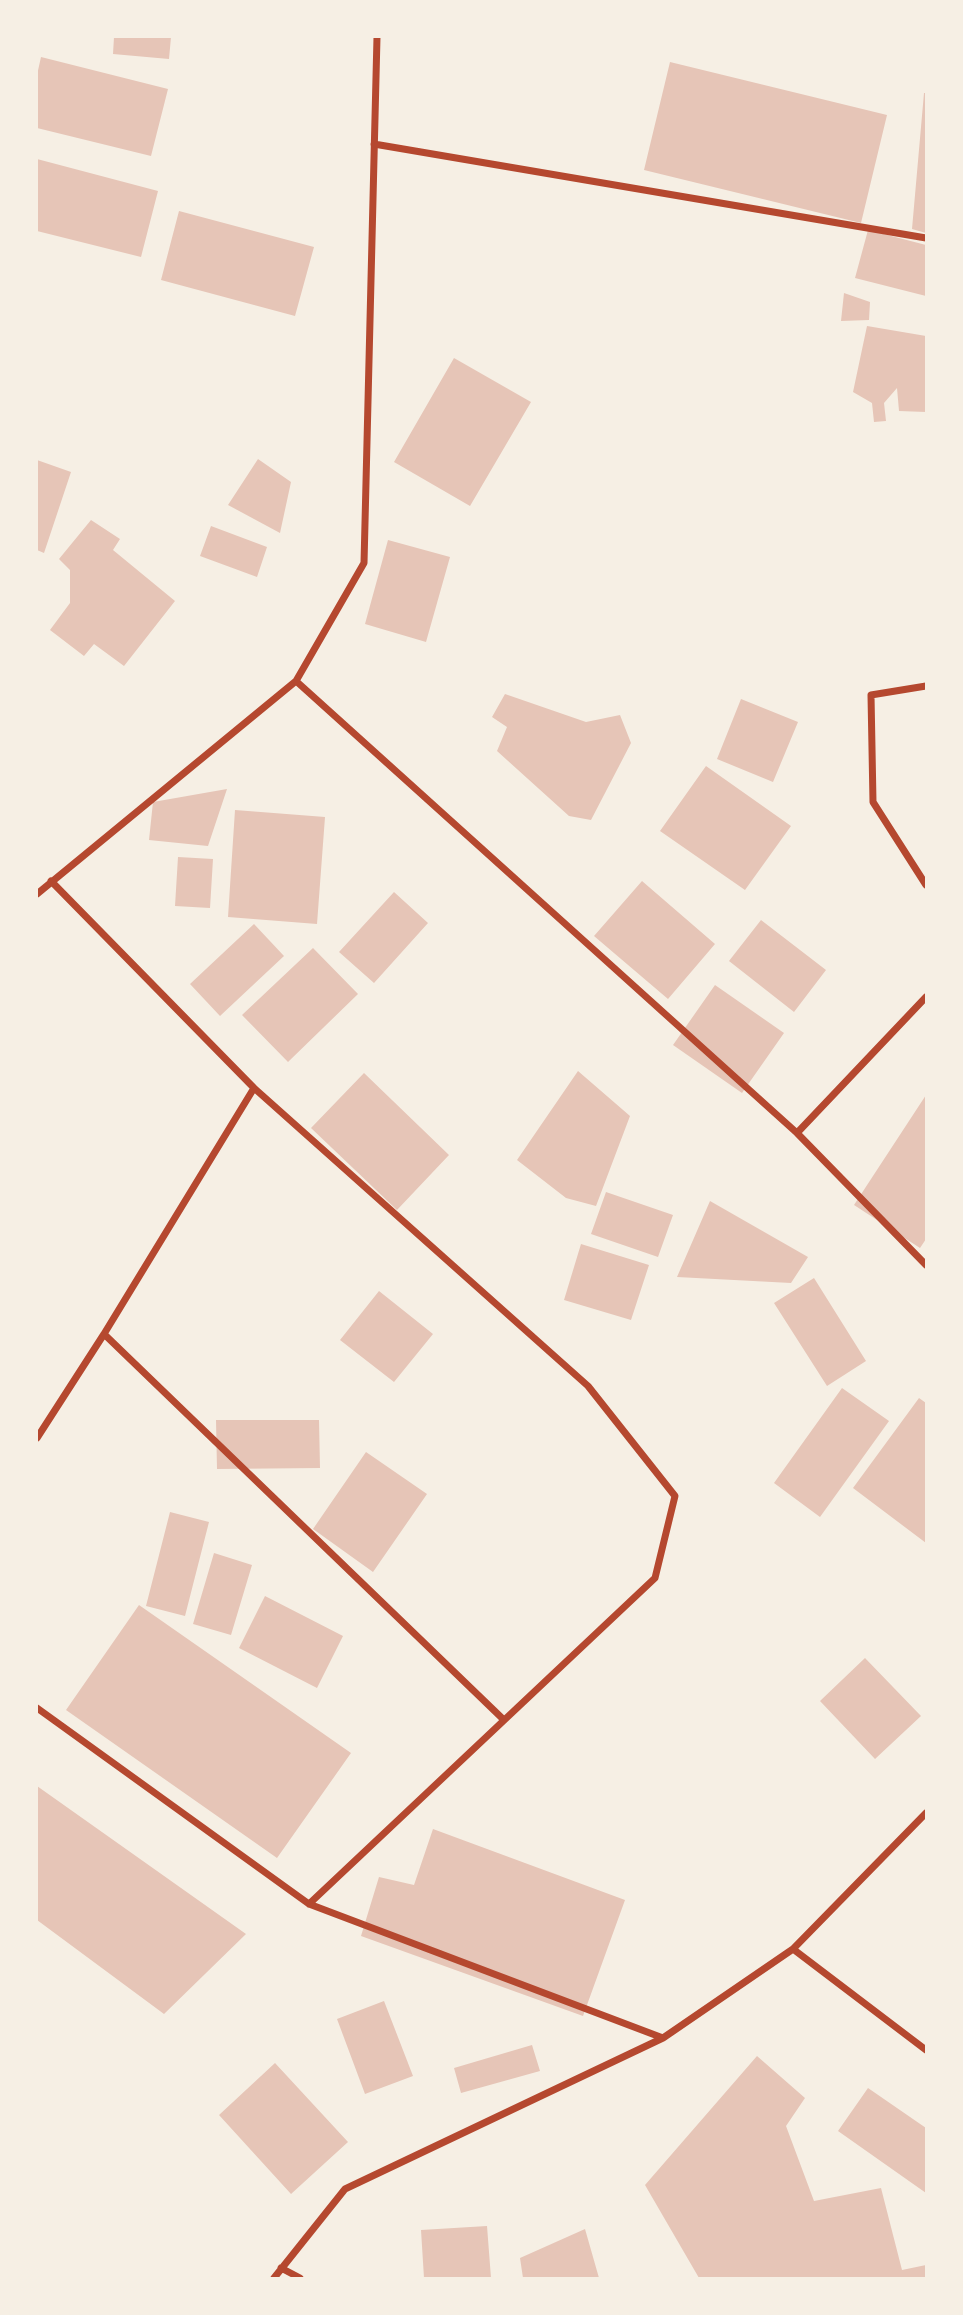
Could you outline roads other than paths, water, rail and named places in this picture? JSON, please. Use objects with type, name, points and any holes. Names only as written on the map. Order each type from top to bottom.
[{"type":"street","points":[[37,894],[296,681],[365,563],[377,37]]},
{"type":"street","points":[[374,144],[926,238]]},
{"type":"street","points":[[296,681],[797,1133],[926,1265]]},
{"type":"street","points":[[926,686],[871,695],[873,802],[926,885]]},
{"type":"street","points":[[51,881],[254,1088],[588,1386],[675,1496],[655,1578],[309,1904]]},
{"type":"street","points":[[797,1133],[926,997]]},
{"type":"street","points":[[37,1438],[104,1334],[254,1088]]},
{"type":"street","points":[[104,1334],[504,1720]]},
{"type":"street","points":[[37,1708],[309,1904],[663,2038]]},
{"type":"street","points":[[274,2278],[345,2189],[663,2038],[793,1949],[926,1813]]},
{"type":"street","points":[[793,1949],[926,2050]]},
{"type":"street","points":[[281,2268],[300,2278]]}]
